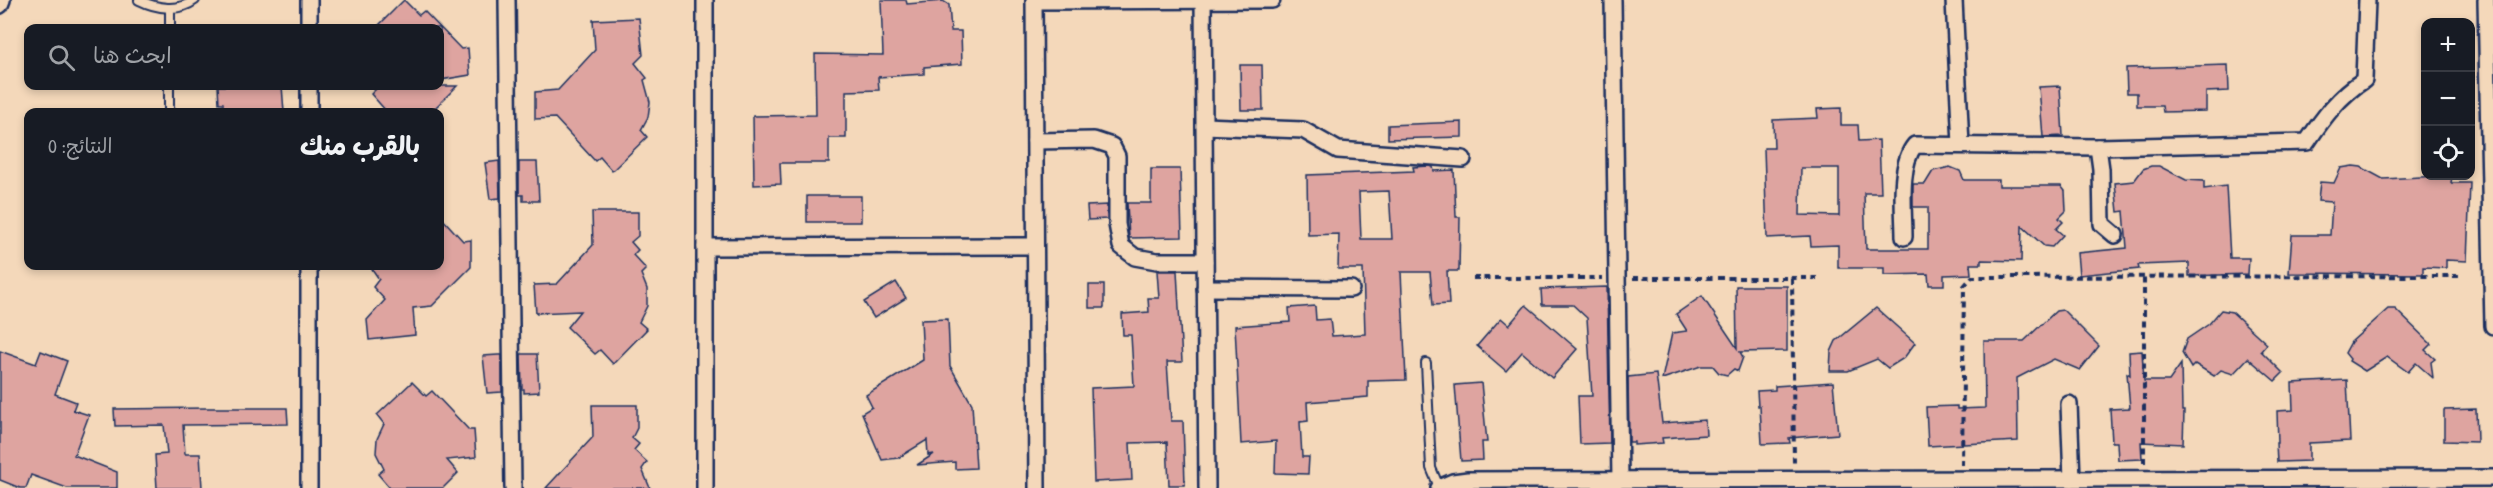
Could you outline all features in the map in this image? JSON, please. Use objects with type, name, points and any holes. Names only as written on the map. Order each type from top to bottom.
[{"type":"street","points":[[0,5],[2,0]]},
{"type":"street","points":[[309,0],[309,24]]},
{"type":"street","points":[[507,0],[513,488]]},
{"type":"street","points":[[705,0],[705,488]]},
{"type":"street","points":[[1203,0],[1207,488]]},
{"type":"street","points":[[1037,488],[1034,1],[1272,0]]},
{"type":"street","points":[[1613,0],[1620,480]]},
{"type":"street","points":[[1954,0],[1961,145]]},
{"type":"street","points":[[1904,237],[1905,167],[1908,153],[1915,145],[2097,147],[2307,142],[2332,106],[2351,88],[2364,80],[2367,0]]},
{"type":"street","points":[[2486,0],[2493,326]]},
{"type":"street","points":[[309,90],[309,108]]},
{"type":"street","points":[[1204,126],[1303,130],[1338,150],[1463,159]]},
{"type":"street","points":[[1035,141],[1094,140],[1112,146],[1118,156],[1117,224],[1121,246],[1135,257],[1146,259],[1205,261]]},
{"type":"street","points":[[2097,147],[2101,169],[2102,224],[2115,236]]},
{"type":"street","points":[[705,247],[1035,246]]},
{"type":"street","points":[[309,270],[309,488]]},
{"type":"street","points":[[1205,288],[1350,289]]},
{"type":"street","points":[[2069,404],[2072,479]]},
{"type":"street","points":[[1439,488],[1453,482],[1468,480],[1620,480],[1721,484],[1794,480],[1961,484],[2072,479],[2341,483],[2493,478]]},
{"type":"lane","points":[[139,0],[158,8],[182,7],[195,0]]},
{"type":"lane","points":[[170,8],[170,24]]},
{"type":"lane","points":[[169,108],[170,90]]},
{"type":"lane","points":[[1426,363],[1431,468],[1439,488]]},
{"type":"path","points":[[1961,484],[1964,286],[1967,280],[1978,277],[2461,276]]},
{"type":"path","points":[[2144,277],[2144,479]]},
{"type":"path","points":[[1473,278],[1817,278]]},
{"type":"path","points":[[1792,278],[1794,480]]},
{"type":"building","points":[[404,0],[419,15],[424,11],[437,24],[380,24]]},
{"type":"building","points":[[881,0],[906,0],[907,4],[943,1],[949,5],[951,31],[961,31],[962,64],[924,67],[924,74],[878,77],[879,90],[846,91],[846,138],[829,138],[829,163],[780,163],[781,184],[754,185],[753,116],[816,115],[815,54],[883,55]]},
{"type":"building","points":[[639,18],[643,55],[635,63],[647,78],[644,80],[650,102],[648,117],[641,130],[647,137],[612,171],[600,157],[595,161],[555,118],[535,119],[535,92],[558,90],[595,50],[593,20]]},
{"type":"building","points":[[444,32],[461,49],[468,48],[470,75],[444,79]]},
{"type":"building","points":[[1240,65],[1262,65],[1263,110],[1241,110]]},
{"type":"building","points":[[2228,65],[2229,91],[2206,92],[2206,111],[2163,112],[2162,106],[2137,106],[2137,93],[2127,93],[2126,68]]},
{"type":"building","points":[[444,86],[457,86],[435,108],[383,108],[371,94],[375,90],[444,90]]},
{"type":"building","points":[[2060,86],[2063,136],[2043,137],[2039,87]]},
{"type":"building","points":[[218,90],[282,90],[284,108],[223,108],[223,103],[219,103]]},
{"type":"building","points":[[1841,108],[1841,125],[1858,125],[1859,141],[1879,140],[1881,193],[1864,193],[1866,249],[1928,249],[1928,207],[1913,207],[1913,184],[1925,184],[1933,171],[1950,167],[1960,171],[1964,180],[1999,180],[1999,186],[2061,186],[2065,191],[2066,211],[2059,218],[2063,222],[2056,229],[2063,235],[2052,247],[2044,246],[2022,226],[2021,261],[1981,260],[1981,264],[1970,264],[1971,274],[1944,275],[1944,285],[1929,285],[1928,274],[1884,275],[1884,268],[1838,268],[1838,245],[1811,246],[1810,236],[1767,238],[1764,148],[1774,148],[1773,120],[1818,118],[1817,109]],"holes":[[[1801,168],[1839,168],[1839,216],[1800,215]]]},
{"type":"building","points":[[1462,122],[1462,137],[1388,139],[1388,125]]},
{"type":"building","points":[[499,161],[500,198],[490,199],[485,163]]},
{"type":"building","points":[[519,162],[537,162],[539,201],[523,201],[523,195],[519,195]]},
{"type":"building","points":[[1429,166],[1433,167],[1434,171],[1454,170],[1456,217],[1460,217],[1459,271],[1447,271],[1449,304],[1433,305],[1430,272],[1401,272],[1406,380],[1368,381],[1368,397],[1307,402],[1308,421],[1300,422],[1302,457],[1309,457],[1308,474],[1275,473],[1276,441],[1241,444],[1235,326],[1290,322],[1289,308],[1315,306],[1316,320],[1330,319],[1332,336],[1365,334],[1363,269],[1338,269],[1339,234],[1308,235],[1307,175],[1414,171],[1413,167]],"holes":[[[1389,191],[1392,239],[1361,239],[1359,192]]]},
{"type":"building","points":[[2159,166],[2186,180],[2204,181],[2204,189],[2226,186],[2230,258],[2249,258],[2248,274],[2189,276],[2189,263],[2138,265],[2139,269],[2079,275],[2077,253],[2127,248],[2124,211],[2118,212],[2115,183],[2134,181],[2143,169]]},
{"type":"building","points":[[2361,167],[2383,179],[2421,177],[2421,180],[2451,180],[2451,183],[2470,183],[2467,261],[2446,260],[2446,268],[2423,267],[2423,274],[2289,273],[2292,235],[2330,235],[2332,202],[2318,201],[2320,182],[2334,183],[2341,168]]},
{"type":"building","points":[[1151,169],[1180,169],[1182,237],[1129,238],[1127,203],[1151,203]]},
{"type":"building","points":[[807,196],[861,196],[861,222],[807,222]]},
{"type":"building","points":[[1107,205],[1107,219],[1088,220],[1087,206]]},
{"type":"building","points":[[592,212],[638,212],[638,236],[631,242],[638,250],[633,255],[646,269],[641,274],[647,289],[647,306],[639,322],[647,329],[613,364],[600,350],[595,354],[567,327],[580,311],[536,313],[534,285],[557,284],[593,245]]},
{"type":"building","points":[[444,220],[463,241],[471,240],[471,267],[432,306],[413,308],[415,335],[369,340],[367,320],[385,300],[373,287],[379,279],[373,270],[444,270]]},
{"type":"building","points":[[1157,271],[1177,271],[1182,362],[1167,362],[1171,421],[1183,421],[1185,485],[1169,485],[1167,442],[1130,443],[1132,480],[1094,482],[1091,388],[1134,386],[1131,335],[1123,335],[1122,314],[1149,312],[1148,298],[1159,298]]},
{"type":"building","points":[[896,282],[906,298],[874,318],[864,302]]},
{"type":"building","points":[[1089,285],[1104,285],[1104,308],[1089,308]]},
{"type":"building","points":[[1736,286],[1787,286],[1787,351],[1740,352],[1743,357],[1738,371],[1734,369],[1727,375],[1719,373],[1713,366],[1701,366],[1662,379],[1672,333],[1687,331],[1676,314],[1702,296],[1737,348]]},
{"type":"building","points":[[1607,287],[1610,443],[1580,444],[1578,396],[1592,396],[1587,318],[1573,305],[1542,305],[1541,289]]},
{"type":"building","points":[[1526,305],[1577,349],[1552,378],[1522,352],[1506,371],[1477,346],[1501,318],[1509,325]]},
{"type":"building","points":[[1876,308],[1915,343],[1904,358],[1888,368],[1877,359],[1848,371],[1830,371],[1831,352],[1836,341]]},
{"type":"building","points":[[2388,309],[2395,309],[2431,344],[2425,350],[2435,359],[2431,362],[2433,378],[2416,363],[2408,372],[2387,357],[2365,371],[2349,361],[2345,353],[2351,342]]},
{"type":"building","points":[[2063,310],[2099,346],[2080,370],[2054,359],[2017,378],[2018,441],[1928,446],[1926,407],[1985,408],[1984,341],[2024,341],[2056,311]]},
{"type":"building","points":[[2221,310],[2232,312],[2267,344],[2261,351],[2283,373],[2275,381],[2248,358],[2233,374],[2221,370],[2214,376],[2195,364],[2191,368],[2182,353],[2187,339],[2209,324]]},
{"type":"building","points":[[948,319],[950,366],[972,404],[976,468],[955,469],[955,462],[917,465],[934,454],[928,455],[927,440],[898,458],[882,460],[862,413],[872,407],[866,395],[923,360],[921,320]]},
{"type":"building","points":[[0,351],[36,364],[41,351],[67,361],[55,394],[76,402],[73,410],[89,415],[74,455],[117,472],[117,488],[67,488],[31,475],[26,488],[0,480]]},
{"type":"building","points":[[2142,351],[2144,381],[2169,381],[2181,364],[2182,411],[2184,411],[2183,444],[2141,442],[2142,459],[2118,460],[2117,442],[2112,442],[2110,409],[2130,408],[2127,373],[2130,375],[2129,352]]},
{"type":"building","points":[[521,354],[537,354],[539,392],[524,393],[522,389]]},
{"type":"building","points":[[502,355],[502,392],[487,393],[483,356]]},
{"type":"building","points":[[1656,374],[1662,423],[1705,420],[1706,435],[1662,438],[1663,443],[1634,445],[1634,442],[1629,442],[1628,377]]},
{"type":"building","points":[[2347,380],[2350,441],[2309,443],[2309,461],[2277,462],[2277,411],[2293,410],[2292,383]]},
{"type":"building","points":[[412,382],[426,396],[432,391],[469,430],[474,430],[476,457],[447,460],[458,473],[443,488],[390,488],[378,474],[384,469],[376,453],[377,439],[384,424],[377,415]]},
{"type":"building","points":[[1833,382],[1838,434],[1789,438],[1790,443],[1762,444],[1757,391],[1775,390],[1775,386]]},
{"type":"building","points":[[1481,383],[1487,442],[1482,442],[1483,460],[1461,461],[1455,385]]},
{"type":"building","points":[[592,405],[637,405],[637,428],[632,438],[639,444],[634,450],[647,462],[642,469],[650,488],[546,488],[593,437]]},
{"type":"building","points":[[287,408],[288,424],[183,425],[185,454],[200,454],[202,488],[157,488],[155,455],[167,454],[164,425],[115,426],[114,409]]},
{"type":"building","points":[[2476,409],[2477,442],[2444,441],[2444,410]]}]
